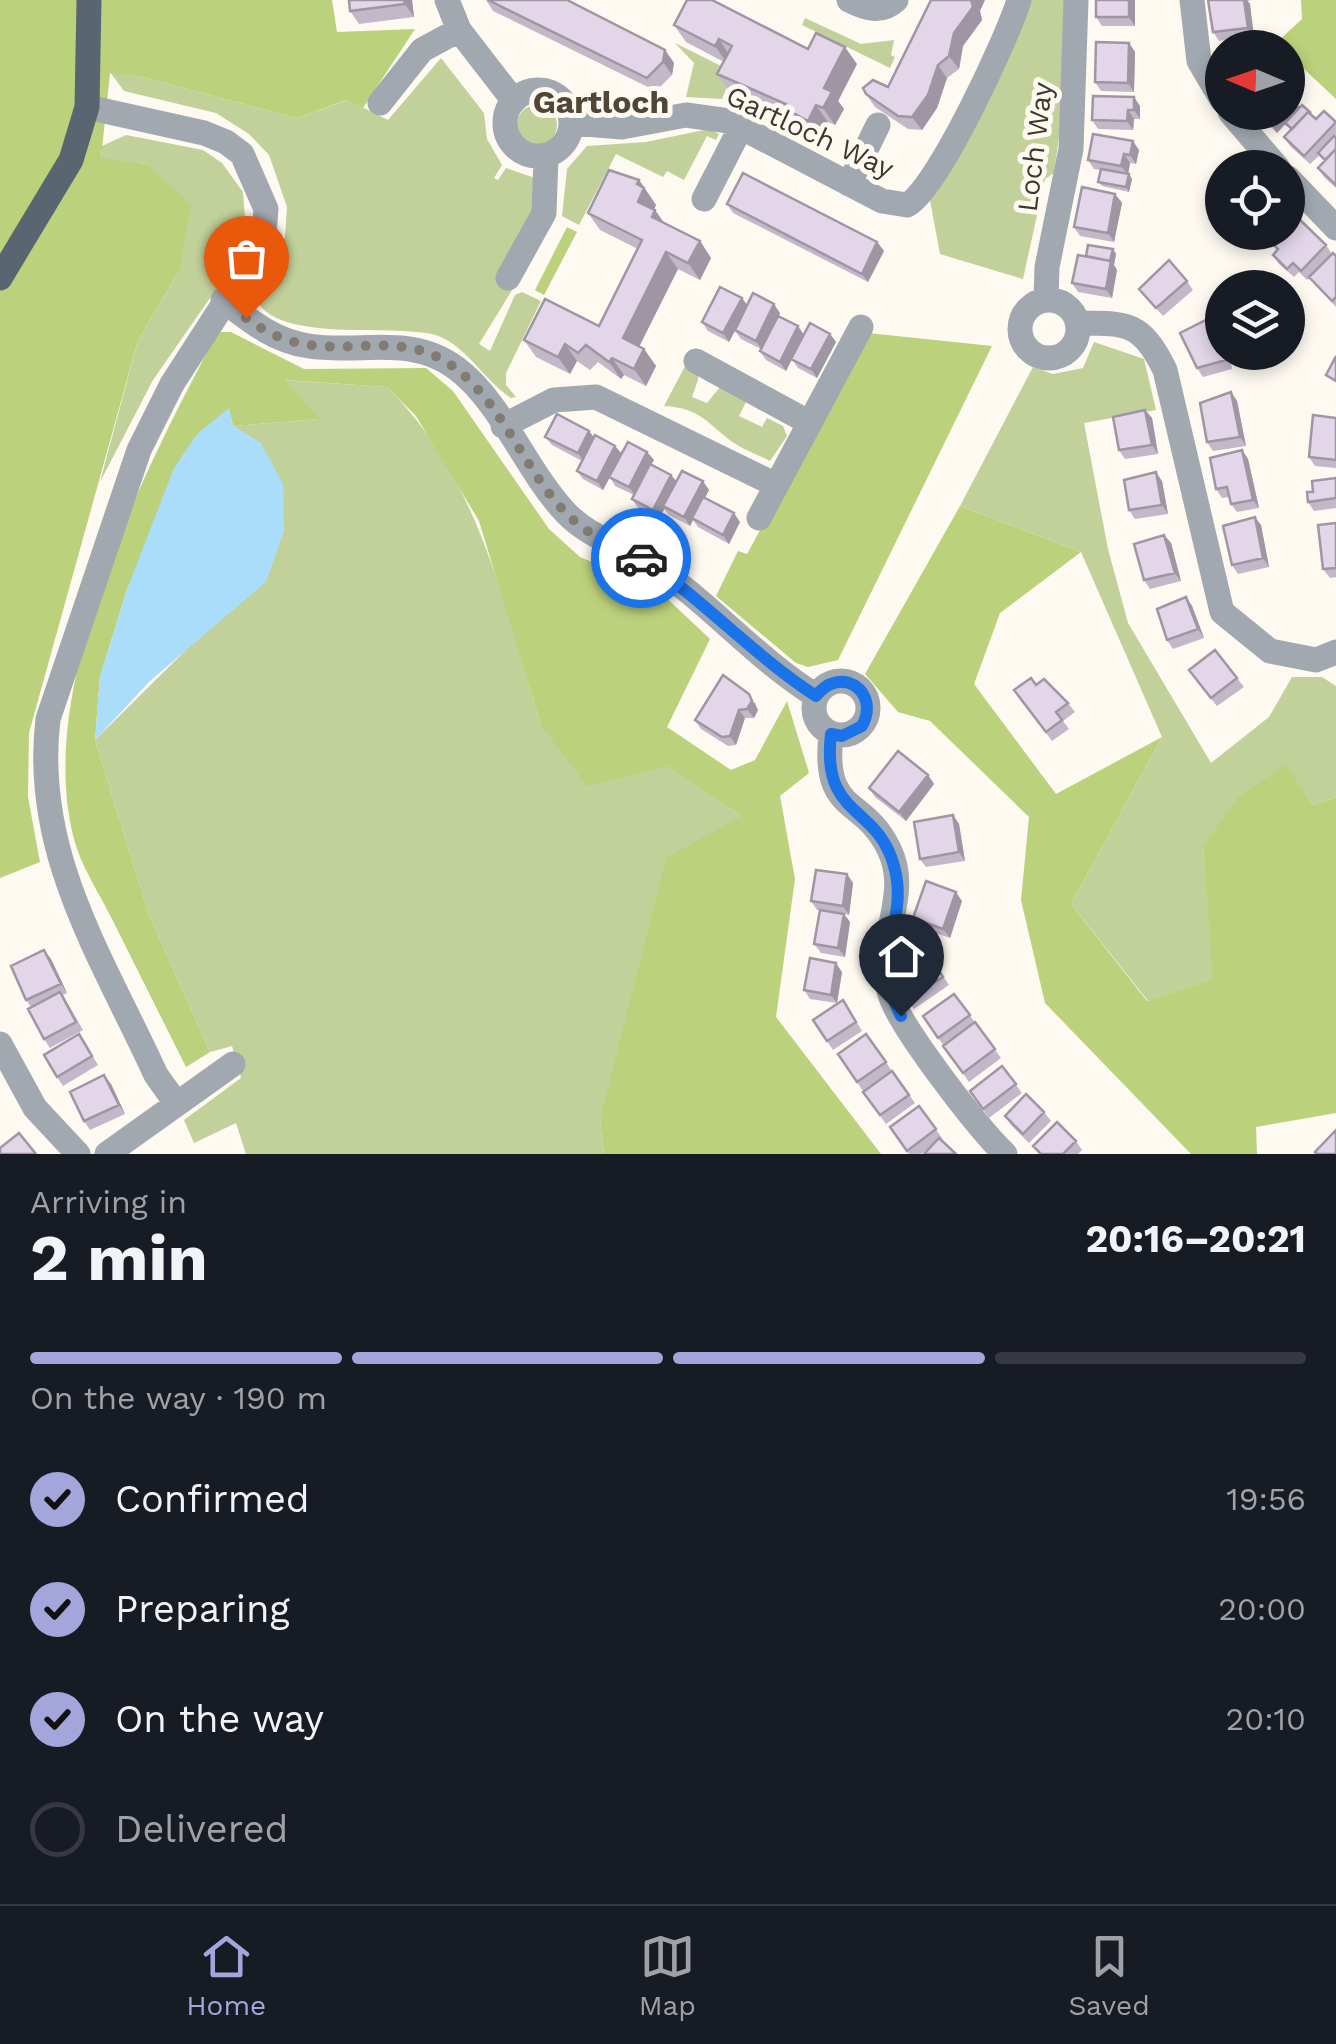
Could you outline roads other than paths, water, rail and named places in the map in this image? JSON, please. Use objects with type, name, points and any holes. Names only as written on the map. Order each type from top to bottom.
[{"type":"main road","points":[[0,278],[71,160],[86,107],[89,0]]},
{"type":"street","points":[[447,0],[460,30],[514,101]]},
{"type":"street","points":[[848,0],[873,9],[886,8],[896,0]]},
{"type":"street","name":"Gartloch Way","points":[[572,124],[622,127],[705,115],[741,128],[894,204],[907,205],[927,190],[992,64],[1019,0]]},
{"type":"street","name":"Loch Way","points":[[1046,300],[1047,266],[1071,149],[1076,0]]},
{"type":"street","points":[[1192,0],[1199,62],[1205,72]]},
{"type":"street","points":[[380,103],[422,50],[460,30]]},
{"type":"street","points":[[534,90],[545,90],[564,102],[572,124],[564,144],[546,156],[525,154],[510,140],[506,120],[514,101],[534,90]]},
{"type":"street","points":[[86,107],[204,133],[242,154],[266,210],[264,234],[254,258],[223,300],[138,450],[48,720],[44,758],[44,797],[64,876],[156,1074],[176,1103]]},
{"type":"street","points":[[850,184],[878,124]]},
{"type":"street","points":[[704,198],[741,128]]},
{"type":"street","points":[[1245,130],[1263,150]]},
{"type":"street","points":[[508,278],[544,212],[546,156]]},
{"type":"street","points":[[1305,196],[1336,228]]},
{"type":"street","points":[[223,300],[269,335],[306,346],[424,350],[459,370],[568,515],[594,536],[643,559],[700,603],[771,668],[816,696]]},
{"type":"street","points":[[1046,300],[1069,308],[1077,324],[1075,342],[1062,356],[1034,355],[1022,341],[1020,323],[1030,308],[1046,300]]},
{"type":"street","points":[[1077,324],[1114,324],[1150,339],[1165,370],[1222,612],[1270,652],[1316,660],[1336,652]]},
{"type":"street","points":[[759,518],[861,326]]},
{"type":"street","points":[[702,395],[704,366],[810,423]]},
{"type":"street","points":[[502,426],[554,400],[611,400],[776,485]]},
{"type":"street","points":[[840,680],[851,682],[866,696],[868,706],[862,726],[842,736],[831,734],[815,718],[816,696],[822,688],[840,680]]},
{"type":"street","points":[[831,734],[831,781],[846,806],[889,848],[896,872],[898,898],[886,956],[890,998],[1005,1154]]},
{"type":"street","points":[[0,1044],[35,1108],[78,1154]]},
{"type":"street","points":[[107,1154],[233,1064]]},
{"type":"water","points":[[229,408],[233,426],[261,443],[283,484],[284,531],[266,582],[150,681],[95,740],[100,677],[127,589],[174,468],[197,434]]},
{"type":"district","name":"Gartloch","points":[[601,102]]}]
